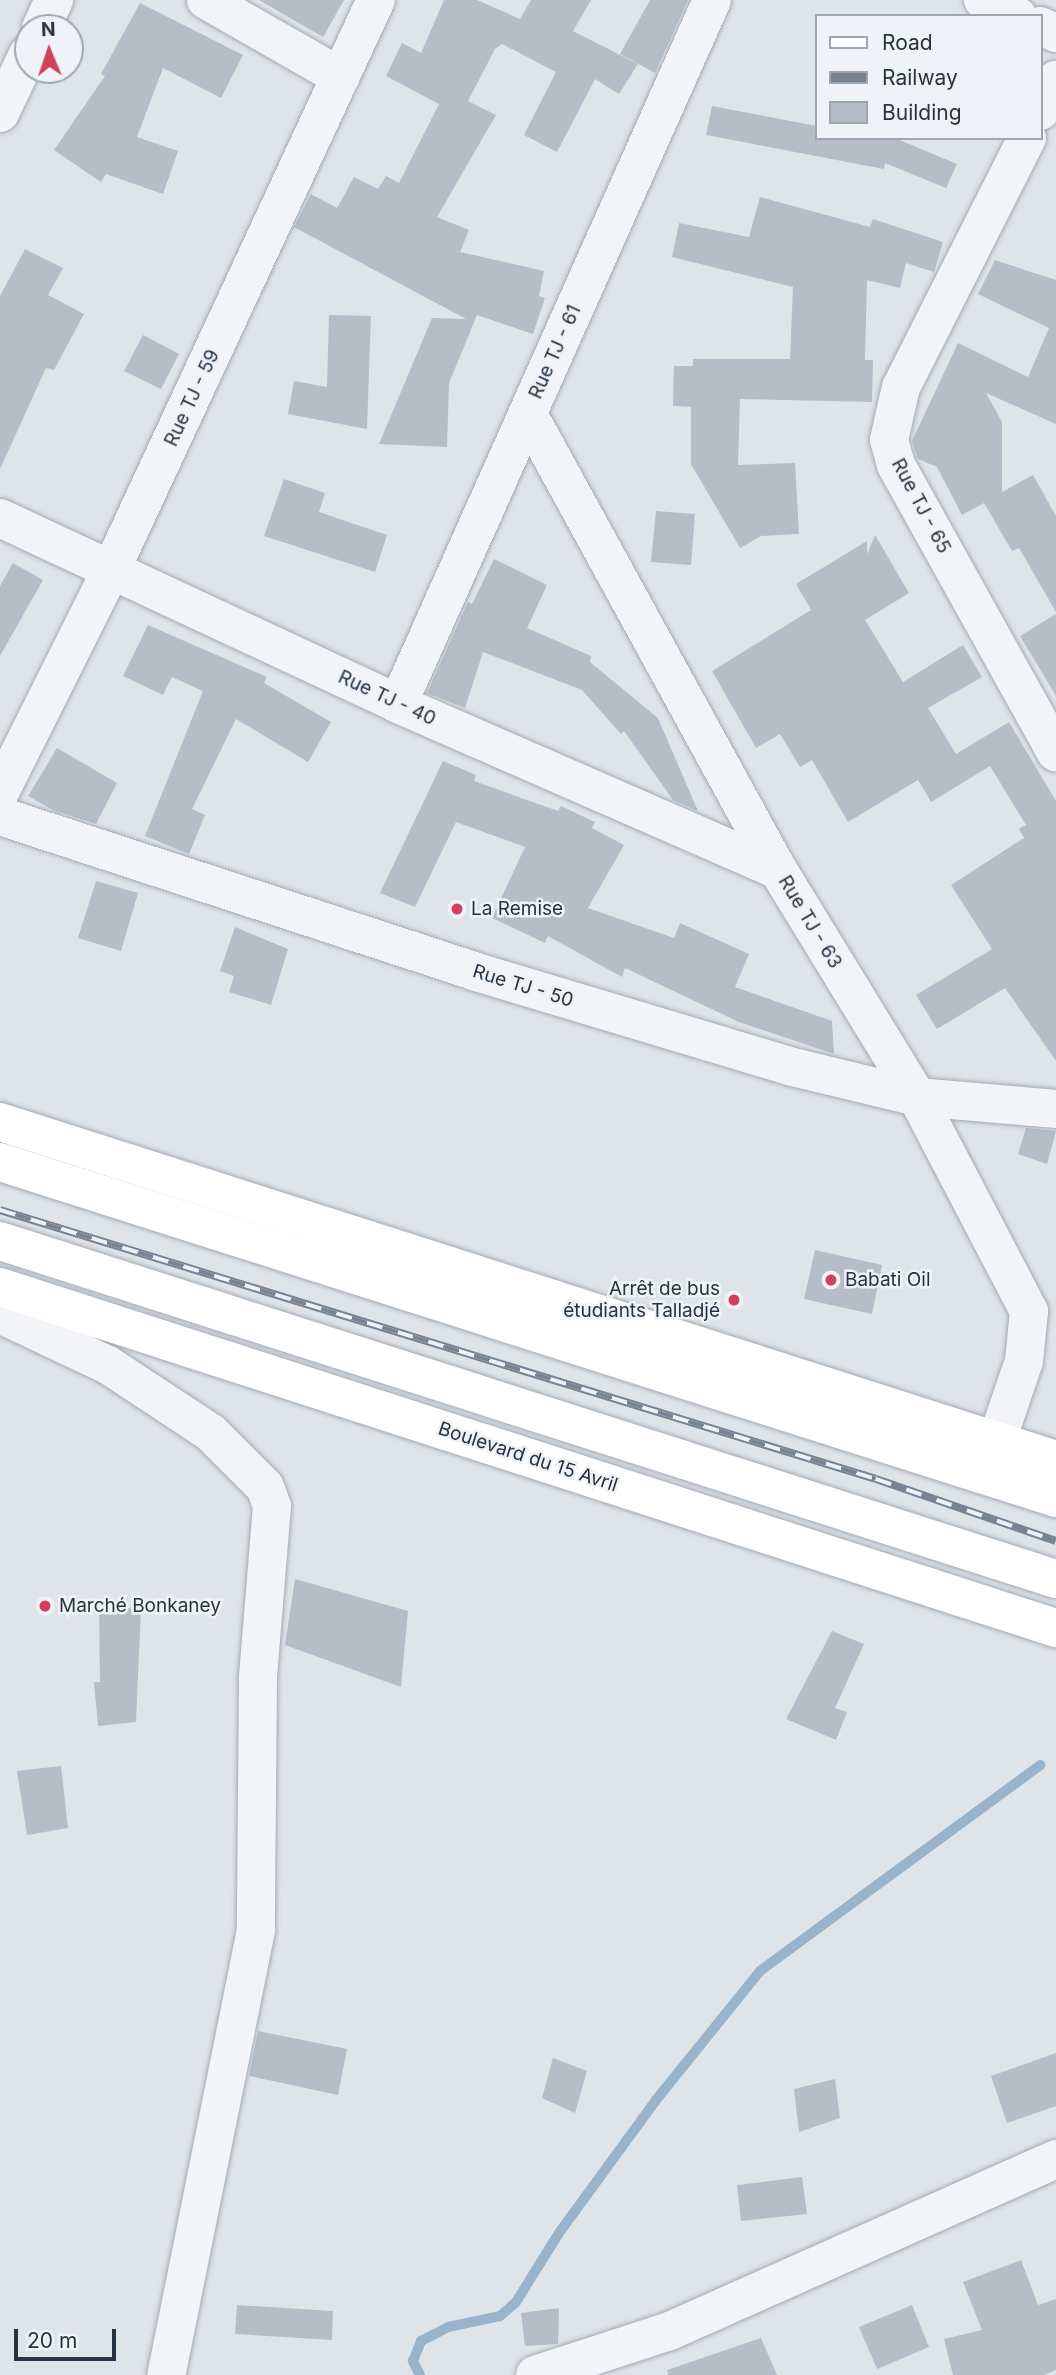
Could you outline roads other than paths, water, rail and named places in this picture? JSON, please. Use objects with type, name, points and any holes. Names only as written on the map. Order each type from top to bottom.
[{"type":"main road","points":[[0,1122],[1056,1460]]},
{"type":"main road","points":[[0,1162],[1056,1498]]},
{"type":"main road","points":[[0,1241],[1056,1579]]},
{"type":"main road","name":"Boulevard du 15 Avril","points":[[0,1287],[1056,1628]]},
{"type":"street","points":[[205,0],[341,77]]},
{"type":"street","name":"Rue TJ - 59","points":[[0,792],[111,570],[376,0]]},
{"type":"street","name":"Rue TJ - 61","points":[[398,704],[712,0]]},
{"type":"street","points":[[983,0],[1013,14]]},
{"type":"street","points":[[1042,107],[1056,80]]},
{"type":"street","points":[[0,113],[14,84]]},
{"type":"street","name":"Rue TJ - 65","points":[[1026,140],[901,387],[889,440],[896,465],[1056,751]]},
{"type":"street","name":"Rue TJ - 63","points":[[528,414],[778,870],[917,1097],[1029,1311],[1024,1361],[997,1440]]},
{"type":"street","name":"Rue TJ - 40","points":[[0,518],[398,704],[778,870]]},
{"type":"street","name":"Rue TJ - 50","points":[[0,816],[473,971],[793,1067],[917,1097],[1056,1109]]},
{"type":"street","points":[[0,1314],[108,1365],[211,1433],[265,1487],[272,1506],[258,1678],[256,1930],[166,2375]]},
{"type":"street","points":[[535,2375],[670,2331],[1056,2159]]},
{"type":"waterway","points":[[420,2375],[413,2361],[421,2341],[448,2327],[500,2316],[516,2302],[559,2233],[656,2100],[760,1971],[1040,1765]]},
{"type":"railway","points":[[0,1210],[876,1479],[1056,1541]]},
{"type":"place","name":"La Remise","points":[[457,909]]},
{"type":"place","name":"Babati Oil","points":[[831,1280]]},
{"type":"place","name":"Arrêt de bus étudiants Talladjé","points":[[734,1300]]},
{"type":"place","name":"Marché Bonkaney","points":[[45,1606]]}]
